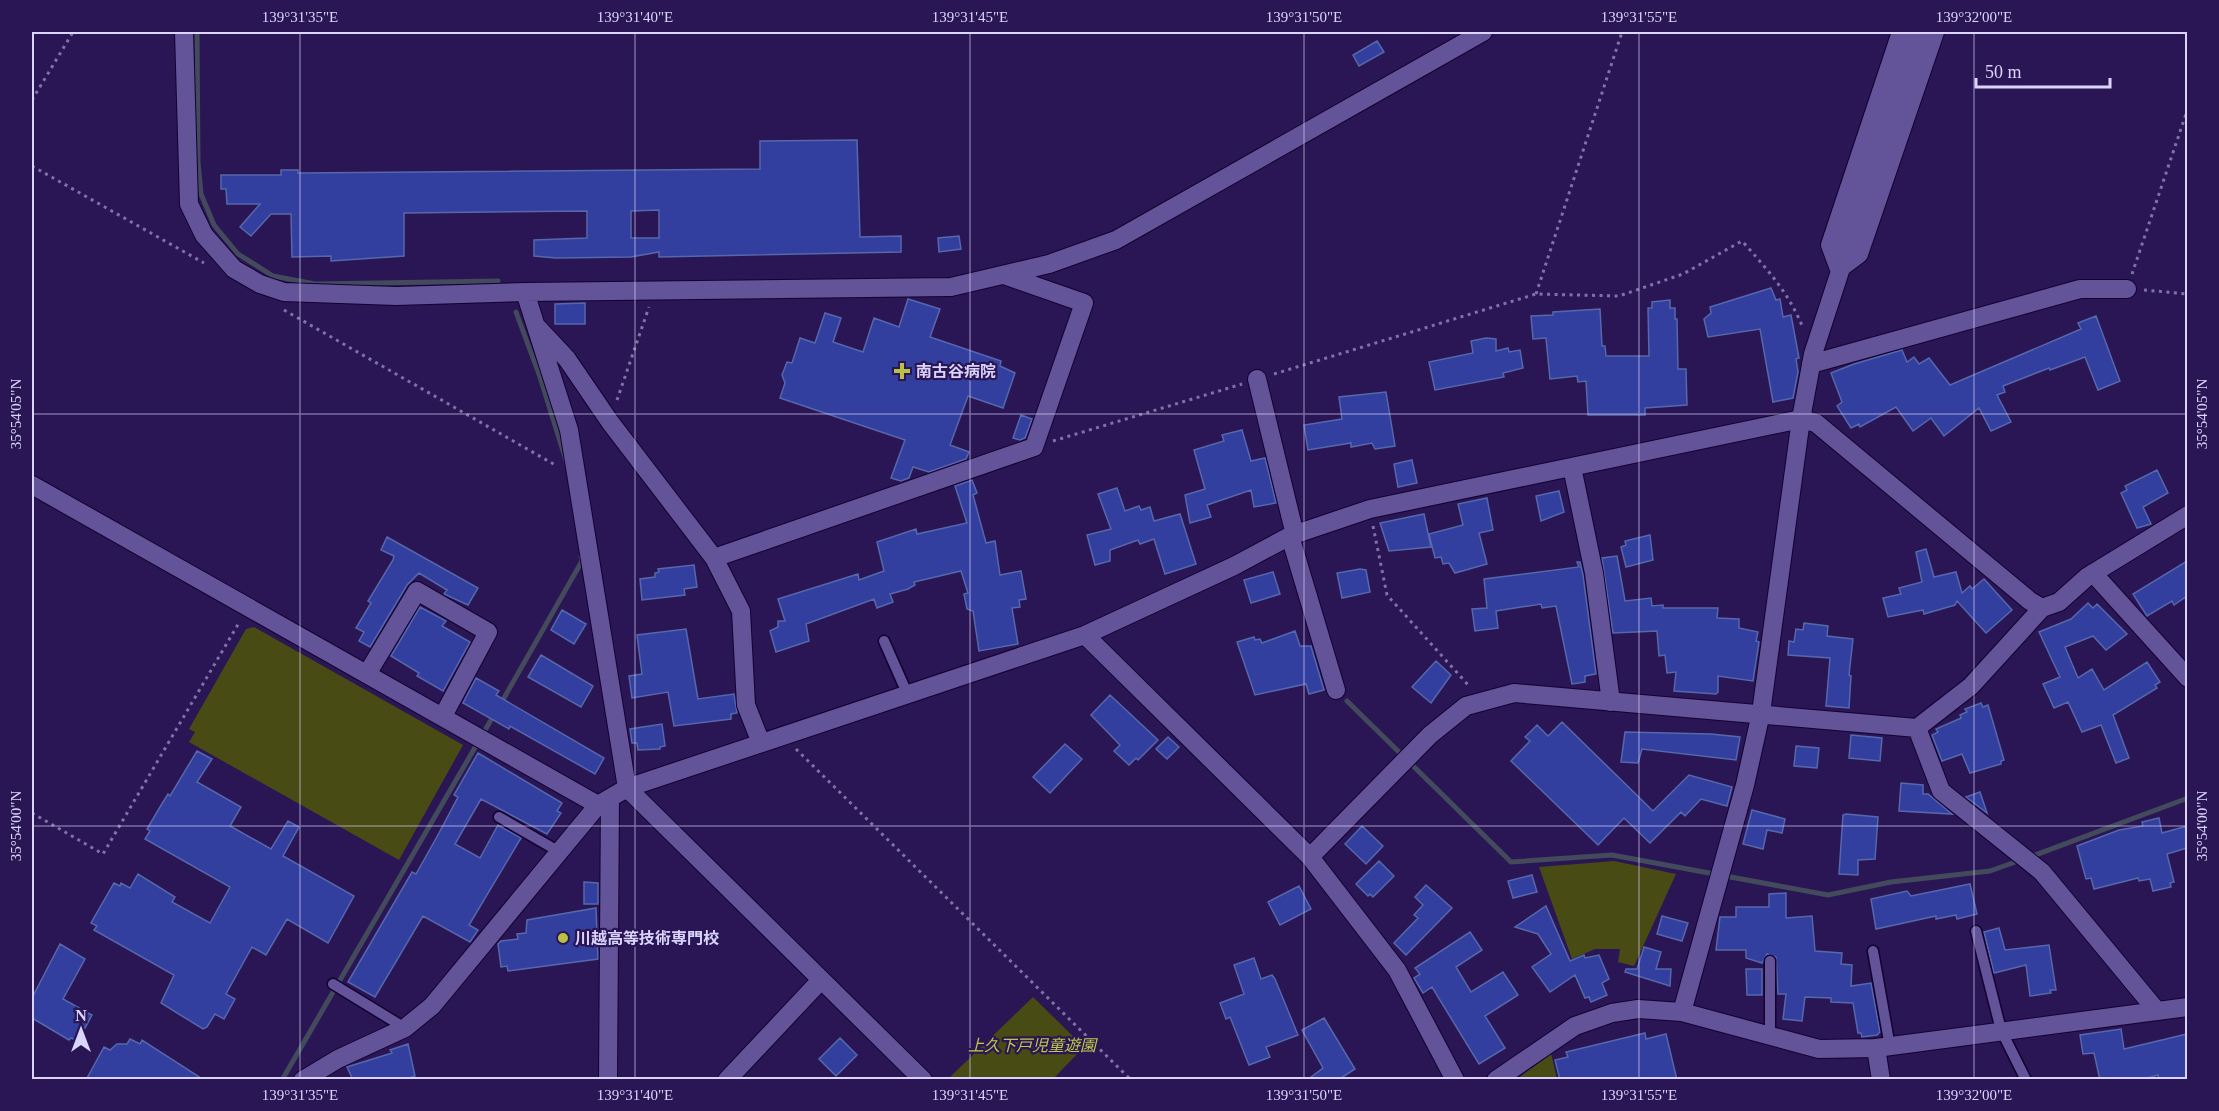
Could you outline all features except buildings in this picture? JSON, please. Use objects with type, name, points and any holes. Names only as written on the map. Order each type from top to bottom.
[{"type":"street","points":[[184,32],[189,204],[208,241],[234,269],[260,284],[284,292],[396,296],[525,292],[951,287],[1004,275],[1049,264],[1116,240],[1483,32]]},
{"type":"street","points":[[1839,269],[1830,245],[1901,32]]},
{"type":"street","points":[[1682,1012],[1731,837],[1761,713],[1801,419],[1812,359],[1839,269],[1918,32]]},
{"type":"street","points":[[1839,269],[1859,254],[1935,32]]},
{"type":"street","points":[[714,558],[1034,447],[1084,303],[1004,275]]},
{"type":"street","points":[[1812,359],[2080,289],[2127,289]]},
{"type":"street","points":[[525,292],[532,322],[569,430],[627,788],[923,1080]]},
{"type":"street","points":[[532,322],[567,359],[610,422],[714,558],[741,611],[746,705],[761,742]]},
{"type":"street","points":[[1257,379],[1292,535],[1336,690]]},
{"type":"street","points":[[303,1080],[338,1059],[405,1028],[451,986],[558,851],[604,802],[627,788],[1085,635],[1234,566],[1292,535],[1370,510],[1801,419],[1816,423],[2030,601],[2042,608]]},
{"type":"street","points":[[1572,467],[1594,573],[1611,702]]},
{"type":"street","points":[[32,485],[443,717],[604,802]]},
{"type":"street","points":[[1311,857],[1430,735],[1466,706],[1514,693],[1917,728],[1971,686],[2042,608],[2059,602],[2093,573],[2187,515]]},
{"type":"street","points":[[2093,573],[2187,678]]},
{"type":"street","points":[[368,674],[417,591],[488,632],[443,717]]},
{"type":"street","points":[[1085,635],[1311,857],[1396,970],[1455,1080]]},
{"type":"street","points":[[1917,728],[1941,791],[2042,872],[2157,1011]]},
{"type":"street","points":[[604,802],[608,1080]]},
{"type":"street","points":[[727,1080],[821,980]]},
{"type":"street","points":[[1496,1080],[1542,1046],[1589,1019],[1638,1009],[1682,1012],[1770,1038],[1819,1049],[1883,1048],[2001,1030],[2187,1007]]},
{"type":"street","points":[[1881,1080],[1883,1048]]},
{"type":"lane","points":[[884,641],[907,693]]},
{"type":"lane","points":[[499,817],[558,851]]},
{"type":"lane","points":[[1976,931],[2001,1030],[2026,1080]]},
{"type":"lane","points":[[1873,951],[1883,1048]]},
{"type":"lane","points":[[1770,960],[1770,1038]]},
{"type":"lane","points":[[333,984],[405,1028]]},
{"type":"path","points":[[32,100],[73,32]]},
{"type":"path","points":[[1536,294],[1622,32]]},
{"type":"path","points":[[2187,108],[2127,289],[2187,294]]},
{"type":"path","points":[[32,166],[207,265],[219,269],[234,269]]},
{"type":"path","points":[[1034,447],[1536,294],[1619,296],[1683,274],[1742,241],[1776,279],[1793,303],[1812,359]]},
{"type":"path","points":[[260,284],[284,310],[578,478]]},
{"type":"path","points":[[610,422],[655,290]]},
{"type":"path","points":[[1370,510],[1387,595],[1484,701]]},
{"type":"path","points":[[32,813],[103,855],[249,607]]},
{"type":"path","points":[[782,735],[1131,1080]]},
{"type":"green space","points":[[254,627],[463,745],[399,860],[189,742],[195,732],[189,729],[246,629]]},
{"type":"green space","points":[[1614,861],[1676,874],[1634,966],[1618,962],[1620,949],[1595,949],[1572,959],[1539,867]]},
{"type":"green space","name":"上久下戸児童遊園","points":[[1033,997],[1084,1047],[1053,1079],[948,1079]]},
{"type":"green space","points":[[1551,1054],[1557,1079],[1517,1079]]},
{"type":"waterway","points":[[197,32],[198,162],[201,194],[214,225],[238,254],[273,276],[315,284],[498,281]]},
{"type":"waterway","points":[[516,312],[540,377],[568,467]]},
{"type":"waterway","points":[[500,705],[582,561],[581,556]]},
{"type":"waterway","points":[[1347,701],[1511,862],[1612,855],[1828,895],[1891,882],[1990,871],[2021,860]]},
{"type":"waterway","points":[[282,1080],[495,713]]},
{"type":"waterway","points":[[2030,857],[2188,798]]},
{"type":"place","name":"南古谷病院","points":[[902,371]]},
{"type":"place","name":"川越高等技術専門校","points":[[563,938]]}]
